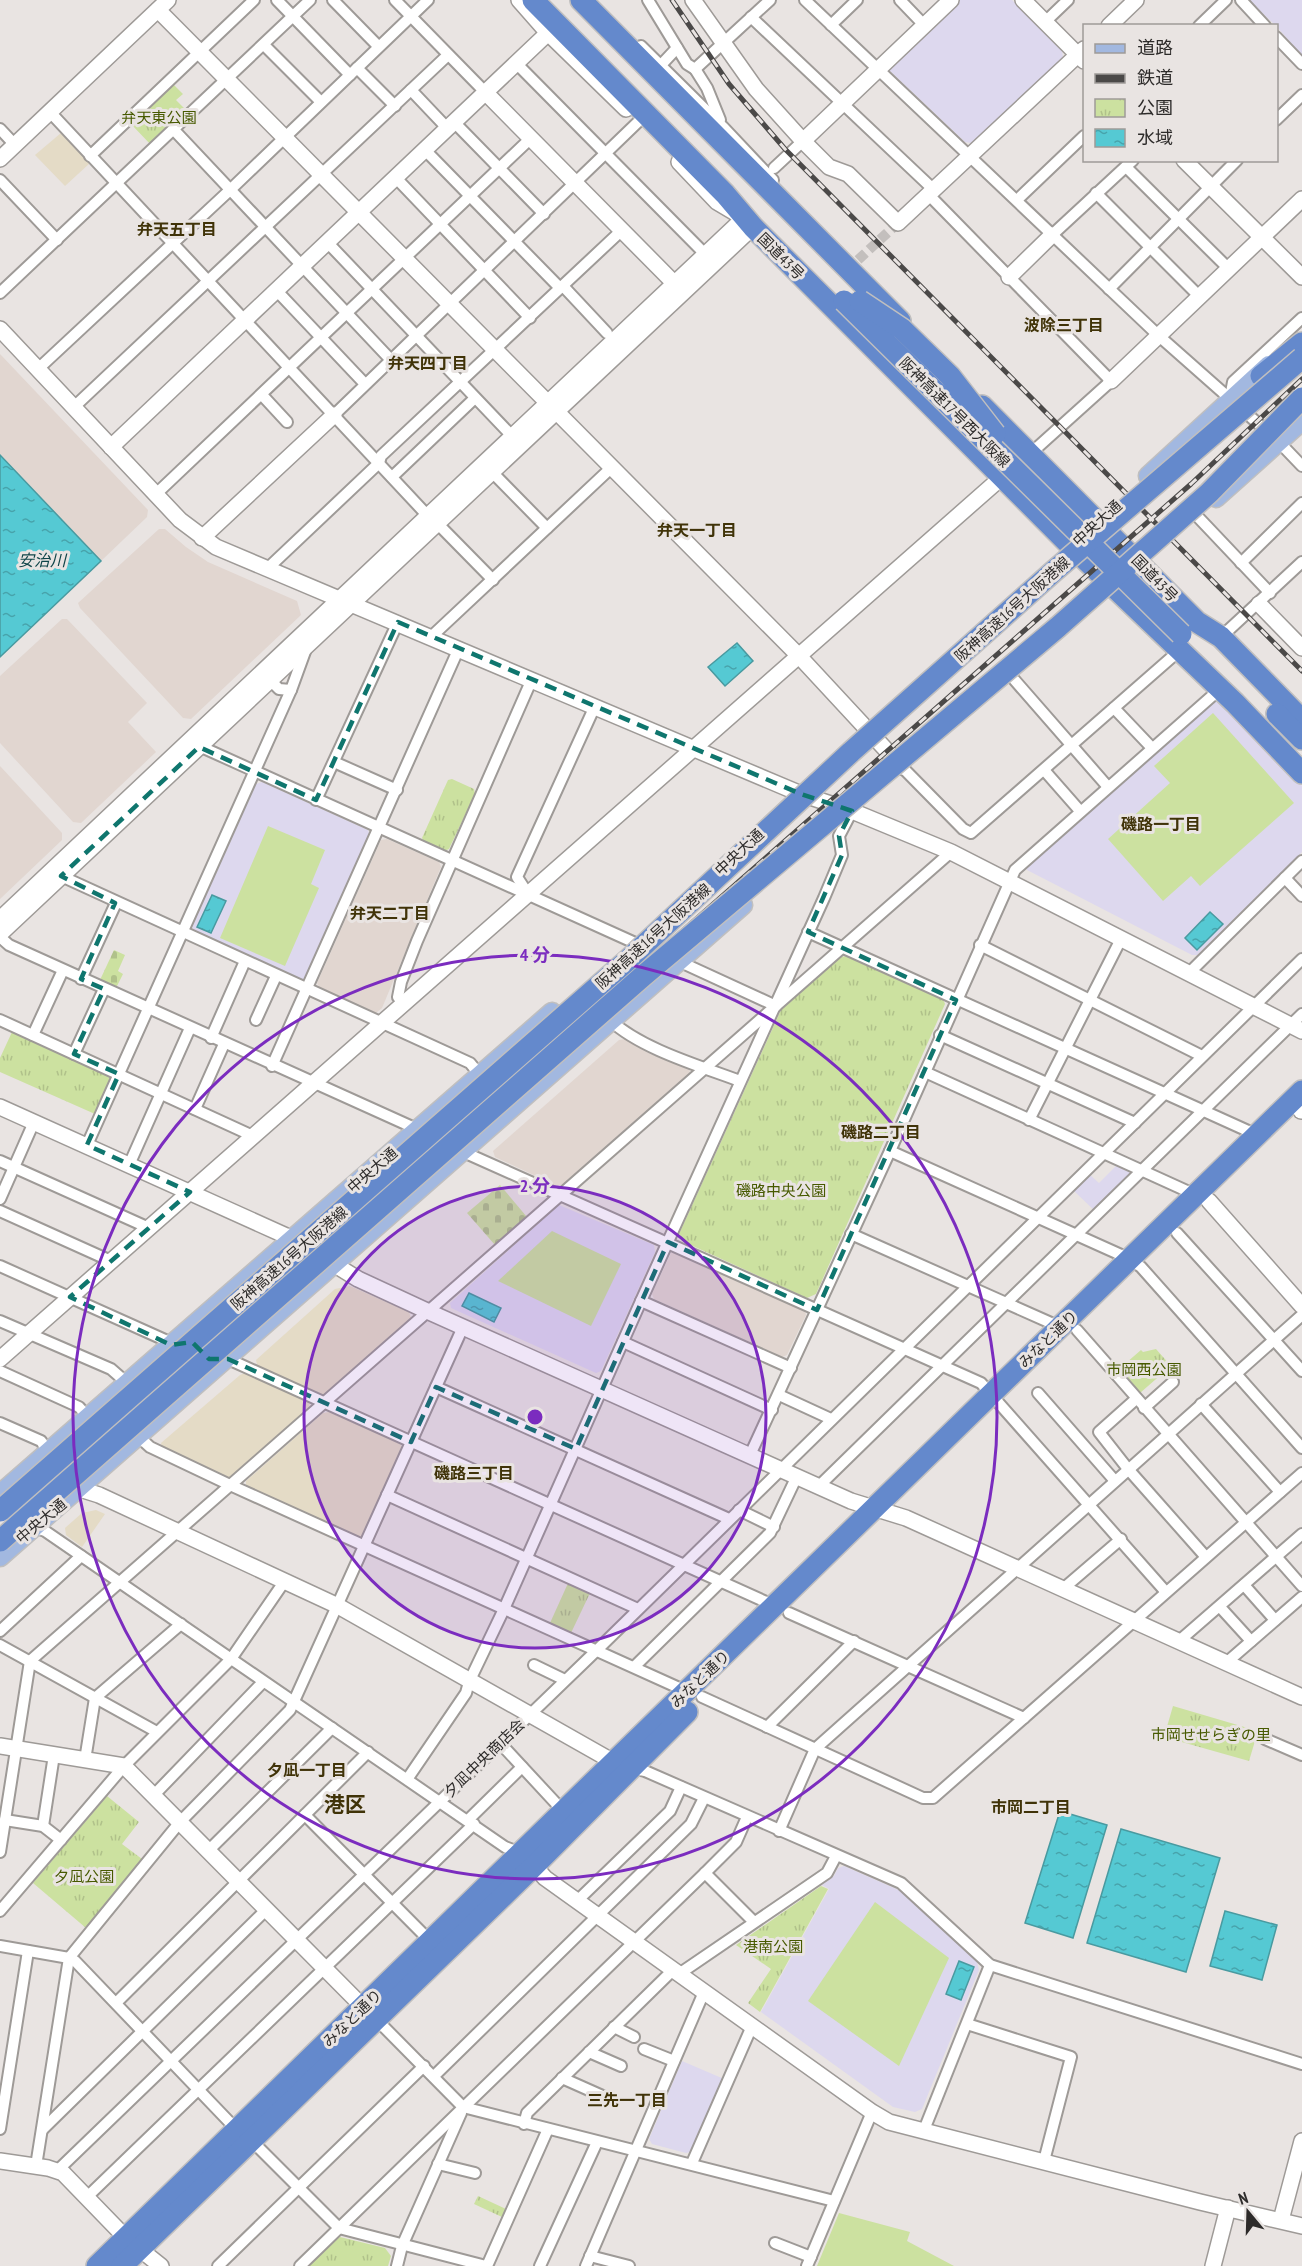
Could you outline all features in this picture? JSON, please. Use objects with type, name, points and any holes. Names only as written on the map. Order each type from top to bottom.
[{"type":"highway","name":"国道43号","points":[[532,0],[725,194],[748,222],[1002,477],[1220,688],[1302,773]]},
{"type":"highway","points":[[548,0],[614,60]]},
{"type":"highway","points":[[563,0],[614,60]]},
{"type":"highway","name":"国道43号","points":[[581,0],[1030,454],[1099,521],[1146,555],[1172,596],[1219,641]]},
{"type":"highway","name":"阪神高速17号西大阪線","points":[[614,60],[860,300],[903,329],[950,376],[995,434],[1302,739]]},
{"type":"highway","name":"阪神高速17号西大阪線","points":[[614,60],[916,374],[1302,756]]},
{"type":"highway","name":"国道43号","points":[[883,305],[901,334],[1030,465],[1041,480],[1044,493],[1033,508]]},
{"type":"highway","points":[[1142,495],[1173,458],[1224,409],[1302,343]]},
{"type":"highway","name":"阪神高速16号大阪港線","points":[[0,1511],[619,968],[859,745],[1142,495],[1302,358]]},
{"type":"highway","name":"阪神高速16号大阪港線","points":[[0,1540],[643,976],[1146,555],[1237,467],[1302,398]]},
{"type":"highway","points":[[1146,555],[1302,416]]},
{"type":"highway","points":[[1147,619],[1141,606],[1140,595],[1150,586],[1160,588],[1172,596]]},
{"type":"highway","points":[[1219,641],[1302,720]]},
{"type":"highway","points":[[1219,641],[1302,732]]},
{"type":"highway","points":[[1235,703],[1256,716],[1302,763]]},
{"type":"highway","name":"みなと通り","points":[[1136,1263],[1177,1233],[1202,1198],[1257,1135],[1302,1091]]},
{"type":"highway","name":"みなと通り","points":[[97,2266],[133,2243],[1202,1198],[1302,1111]]},
{"type":"highway","name":"みなと通り","points":[[369,2013],[430,1941],[528,1859],[564,1812],[622,1766]]},
{"type":"highway","name":"みなと通り","points":[[122,2266],[133,2243]]},
{"type":"main road","name":"中央大通","points":[[0,1494],[480,1075],[723,867],[1173,455],[1230,398],[1302,336]]},
{"type":"main road","name":"中央大通","points":[[0,1557],[228,1359],[610,1020],[902,767],[1115,588],[1146,555],[1197,516],[1302,421]]},
{"type":"street","points":[[90,156],[254,0]]},
{"type":"street","points":[[277,0],[394,106]]},
{"type":"street","points":[[0,293],[310,0]]},
{"type":"street","points":[[333,0],[378,46]]},
{"type":"street","points":[[394,0],[674,283]]},
{"type":"street","points":[[38,369],[230,190],[428,0]]},
{"type":"street","points":[[519,0],[548,33],[717,202],[748,222]]},
{"type":"street","points":[[593,0],[723,126],[772,179],[790,210]]},
{"type":"street","points":[[648,0],[687,64],[695,69],[707,88],[723,126]]},
{"type":"street","points":[[693,0],[756,89],[803,141],[829,168],[848,174],[898,223],[1082,55],[1023,0]]},
{"type":"street","points":[[695,69],[770,0]]},
{"type":"street","points":[[806,0],[1159,336],[1279,442],[1302,466]]},
{"type":"street","points":[[831,25],[857,0]]},
{"type":"street","points":[[900,0],[924,25]]},
{"type":"street","points":[[774,168],[951,0]]},
{"type":"street","points":[[1045,22],[1068,0]]},
{"type":"street","points":[[1111,24],[1136,0]]},
{"type":"street","points":[[1201,24],[1226,0]]},
{"type":"street","points":[[1241,0],[1263,24]]},
{"type":"street","points":[[0,159],[158,3],[227,79],[799,656],[902,767],[967,832],[975,830],[1180,650]]},
{"type":"street","points":[[751,17],[843,103],[1111,381]]},
{"type":"street","points":[[111,447],[397,179],[548,33]]},
{"type":"street","points":[[1278,39],[1302,64]]},
{"type":"street","points":[[264,45],[321,102]]},
{"type":"street","points":[[661,65],[677,48]]},
{"type":"street","points":[[74,407],[448,55]]},
{"type":"street","points":[[517,64],[705,254]]},
{"type":"street","points":[[411,90],[500,169],[544,214]]},
{"type":"street","points":[[1278,118],[1302,95]]},
{"type":"street","points":[[50,112],[392,477],[493,580]]},
{"type":"street","points":[[202,538],[334,415],[639,122]]},
{"type":"street","points":[[0,129],[15,144]]},
{"type":"street","points":[[174,130],[390,359]]},
{"type":"street","points":[[1017,201],[1083,137]]},
{"type":"street","points":[[156,494],[322,339],[530,139]]},
{"type":"street","points":[[426,151],[607,333]]},
{"type":"street","points":[[1186,162],[1302,277]]},
{"type":"street","points":[[1109,289],[1235,162]]},
{"type":"street","points":[[1009,277],[1096,193],[1130,164],[1179,219],[1229,269]]},
{"type":"street","points":[[397,179],[530,318]]},
{"type":"street","points":[[0,180],[57,240]]},
{"type":"street","points":[[1096,193],[1200,297]]},
{"type":"street","points":[[1030,454],[1159,336],[1302,199]]},
{"type":"street","points":[[432,518],[491,471],[674,283],[705,254],[748,222]]},
{"type":"street","points":[[0,919],[195,743],[345,602],[432,518],[512,435],[551,407],[748,222]]},
{"type":"street","points":[[267,569],[379,463],[381,456],[621,231]]},
{"type":"street","points":[[328,243],[512,435]]},
{"type":"street","points":[[277,291],[365,384]]},
{"type":"street","points":[[1230,398],[1233,382],[1302,318]]},
{"type":"street","points":[[0,329],[156,494],[202,538],[267,569],[432,636],[801,794],[852,811],[951,852],[1296,1028]]},
{"type":"street","points":[[262,395],[287,422]]},
{"type":"street","points":[[392,477],[475,398]]},
{"type":"street","points":[[432,636],[611,468]]},
{"type":"street","points":[[491,471],[547,528]]},
{"type":"street","points":[[0,1359],[1002,477]]},
{"type":"street","points":[[1241,563],[1302,503]]},
{"type":"street","points":[[1197,516],[1270,592]]},
{"type":"street","points":[[1219,641],[1302,562]]},
{"type":"street","points":[[345,602],[270,680],[195,743],[0,935],[9,945],[272,1066],[418,1130],[433,1130],[449,1148],[462,1150],[981,1383],[1166,1591]]},
{"type":"street","points":[[1259,604],[1302,648]]},
{"type":"street","points":[[316,800],[398,622]]},
{"type":"street","points":[[87,1145],[255,772],[291,690],[308,643]]},
{"type":"street","points":[[272,1066],[380,829],[459,648]]},
{"type":"street","points":[[1011,676],[1108,787]]},
{"type":"street","points":[[404,1004],[398,997],[401,982],[450,861],[532,679]]},
{"type":"street","points":[[270,680],[279,689],[291,690]]},
{"type":"street","points":[[750,1455],[890,1151],[1015,870],[1220,688]]},
{"type":"street","points":[[529,895],[517,877],[595,706]]},
{"type":"street","points":[[1114,708],[1152,748]]},
{"type":"street","points":[[195,743],[450,861],[776,1006]]},
{"type":"street","points":[[334,762],[397,790]]},
{"type":"street","points":[[1044,770],[1080,811]]},
{"type":"street","points":[[408,1778],[466,1693],[640,1301],[776,1006],[842,855],[839,836],[852,811]]},
{"type":"street","points":[[0,1852],[30,1661],[951,852]]},
{"type":"street","points":[[1188,974],[1302,861]]},
{"type":"street","points":[[61,876],[470,1063],[480,1075]]},
{"type":"street","points":[[1285,878],[1302,896]]},
{"type":"street","points":[[81,979],[116,903]]},
{"type":"street","points":[[808,932],[1257,1135]]},
{"type":"street","points":[[1029,1120],[1121,939]]},
{"type":"street","points":[[980,945],[1203,1056]]},
{"type":"street","name":"夕凪中央商店会","points":[[58,2170],[298,1941],[439,1801],[597,1650],[780,1468],[1302,959]]},
{"type":"street","points":[[211,1038],[245,961]]},
{"type":"street","points":[[33,1035],[63,970]]},
{"type":"street","points":[[256,1020],[276,976]]},
{"type":"street","points":[[74,1054],[104,989]]},
{"type":"street","points":[[819,1486],[1203,1109],[1296,1028],[1302,1014]]},
{"type":"street","points":[[0,1020],[254,1136]]},
{"type":"street","points":[[610,1020],[622,1031],[740,1081]]},
{"type":"street","points":[[129,1165],[190,1028]]},
{"type":"street","points":[[940,1035],[1135,1123]]},
{"type":"street","points":[[195,1110],[224,1044]]},
{"type":"street","points":[[925,1072],[1202,1198],[1302,1306]]},
{"type":"street","points":[[0,1107],[293,1239],[358,1280],[851,1501],[884,1510],[1064,1588],[1302,1697]]},
{"type":"street","points":[[0,1199],[34,1122]]},
{"type":"street","points":[[890,1151],[1136,1263],[1302,1448]]},
{"type":"street","points":[[0,1161],[149,1228]]},
{"type":"street","points":[[0,1211],[111,1261]]},
{"type":"street","points":[[1177,1233],[1302,1371]]},
{"type":"street","points":[[851,1234],[1068,1329],[1168,1434],[1302,1586]]},
{"type":"street","points":[[0,1266],[171,1345],[192,1342],[209,1359],[228,1359],[722,1581],[906,1667],[1024,1718]]},
{"type":"street","points":[[640,1301],[791,1368]]},
{"type":"street","points":[[779,1831],[815,1749],[1302,1315]]},
{"type":"street","points":[[0,1321],[111,1369],[127,1383]]},
{"type":"street","points":[[36,2166],[69,1958],[180,1822],[290,1710],[463,1327]]},
{"type":"street","points":[[623,1342],[771,1410]]},
{"type":"street","points":[[0,1371],[79,1407],[88,1417]]},
{"type":"street","points":[[1144,1408],[1173,1382]]},
{"type":"street","points":[[436,1387],[729,1520]]},
{"type":"street","points":[[1038,1392],[1115,1481]]},
{"type":"street","points":[[779,1395],[831,1419]]},
{"type":"street","points":[[1136,1399],[1099,1432],[1128,1470],[1206,1556]]},
{"type":"street","points":[[1202,1404],[1280,1492]]},
{"type":"street","points":[[0,1423],[41,1441],[48,1453],[80,1489],[99,1495],[338,1606],[528,1716],[622,1766],[645,1771],[901,1883],[990,1965],[1302,2064]]},
{"type":"street","points":[[139,1437],[150,1447],[230,1485],[928,1799],[938,1795],[1133,1620],[1302,1473]]},
{"type":"street","points":[[635,1666],[770,1533],[797,1476]]},
{"type":"street","points":[[387,1495],[638,1609]]},
{"type":"street","points":[[0,1505],[22,1523],[35,1526],[120,1582],[263,1682],[408,1778],[505,1846],[528,1859],[545,1878],[597,1916],[889,2122],[1302,2226]]},
{"type":"street","points":[[739,1510],[774,1527]]},
{"type":"street","points":[[1179,1641],[1302,1534]]},
{"type":"street","points":[[1064,1588],[1121,1539]]},
{"type":"street","points":[[0,1631],[81,1556]]},
{"type":"street","points":[[0,1911],[124,1767],[231,1659],[284,1582]]},
{"type":"street","points":[[1244,1585],[1275,1620]]},
{"type":"street","points":[[1226,1663],[1302,1597]]},
{"type":"street","points":[[1220,1606],[1251,1641]]},
{"type":"street","points":[[85,1760],[95,1698],[181,1624]]},
{"type":"street","points":[[767,1727],[854,1641]]},
{"type":"street","points":[[0,1645],[157,1732]]},
{"type":"street","points":[[534,1665],[565,1680]]},
{"type":"street","points":[[153,1796],[263,1682]]},
{"type":"street","points":[[208,1851],[332,1728]]},
{"type":"street","points":[[1265,1739],[1302,1755]]},
{"type":"street","points":[[500,1743],[564,1812]]},
{"type":"street","points":[[0,1746],[124,1767],[463,2107],[834,2200]]},
{"type":"street","points":[[116,2003],[368,1752]]},
{"type":"street","points":[[43,1826],[54,1755]]},
{"type":"street","points":[[87,2197],[394,1902],[522,1767]]},
{"type":"street","points":[[577,1901],[670,1811],[681,1787]]},
{"type":"street","points":[[434,2076],[691,1824],[704,1798]]},
{"type":"street","points":[[305,1815],[394,1902],[430,1941]]},
{"type":"street","points":[[300,2266],[736,1842],[747,1817]]},
{"type":"street","points":[[5,1820],[43,1826],[61,1840]]},
{"type":"street","points":[[524,2124],[527,2113],[562,2078],[614,2027],[676,1972],[827,1873],[836,1856]]},
{"type":"street","points":[[705,1873],[754,1922]]},
{"type":"street","points":[[41,2130],[266,1910]]},
{"type":"street","points":[[0,1946],[69,1958],[339,2228],[486,2266],[548,2130]]},
{"type":"street","points":[[0,2129],[28,1951]]},
{"type":"street","points":[[924,2130],[990,1965]]},
{"type":"street","points":[[629,2266],[588,2261],[704,1992]]},
{"type":"street","points":[[967,2024],[1071,2057],[1044,2161]]},
{"type":"street","points":[[692,2163],[752,2026]]},
{"type":"street","points":[[614,2027],[634,2037]]},
{"type":"street","points":[[644,2049],[674,2061]]},
{"type":"street","points":[[589,2052],[621,2066]]},
{"type":"street","points":[[218,2266],[424,2066]]},
{"type":"street","points":[[562,2078],[607,2098]]},
{"type":"street","points":[[397,2266],[402,2246],[463,2107]]},
{"type":"street","points":[[775,2243],[809,2261],[872,2112]]},
{"type":"street","points":[[431,2138],[446,2146]]},
{"type":"street","points":[[1281,2220],[1302,2141]]},
{"type":"street","points":[[540,2266],[597,2142]]},
{"type":"street","points":[[0,2161],[58,2170],[133,2243],[161,2266]]},
{"type":"street","points":[[438,2164],[476,2173]]},
{"type":"street","points":[[1213,2266],[1228,2208]]},
{"type":"highlighted area","points":[[398,622],[801,794],[852,811],[839,836],[842,855],[808,932],[956,1000],[817,1310],[668,1242],[576,1449],[436,1387],[411,1442],[228,1359],[209,1359],[192,1342],[171,1345],[70,1297],[190,1192],[87,1145],[119,1074],[74,1054],[104,989],[81,979],[115,903],[61,876],[199,747],[316,800]]},
{"type":"shaded area","points":[[960,0],[1012,0],[1062,50],[1063,58],[971,143],[965,142],[890,71],[890,65]]},
{"type":"shaded area","points":[[1249,0],[1302,0],[1302,55],[1278,28],[1278,24],[1274,24]]},
{"type":"shaded area","points":[[61,133],[90,163],[65,186],[35,155]]},
{"type":"shaded area","points":[[0,354],[148,510],[147,517],[101,561],[0,455]]},
{"type":"shaded area","points":[[159,529],[165,529],[208,562],[297,601],[301,615],[191,719],[183,718],[80,608],[78,603]]},
{"type":"shaded area","points":[[62,619],[67,619],[147,703],[128,722],[156,752],[81,823],[73,822],[0,743],[0,676]]},
{"type":"shaded area","points":[[1213,701],[1217,701],[1302,786],[1302,852],[1197,955],[1192,955],[1027,870],[1026,865]]},
{"type":"shaded area","points":[[0,766],[62,833],[62,840],[0,899]]},
{"type":"shaded area","points":[[262,782],[368,830],[370,836],[306,978],[300,980],[194,931],[192,927],[256,784]]},
{"type":"shaded area","points":[[387,839],[439,862],[441,867],[382,1008],[376,1013],[319,987],[317,983],[381,840]]},
{"type":"shaded area","points":[[625,1039],[689,1067],[690,1073],[564,1184],[557,1186],[495,1157],[493,1151],[619,1040]]},
{"type":"shaded area","points":[[1116,1166],[1129,1172],[1130,1176],[1095,1211],[1074,1191],[1090,1175],[1099,1183]]},
{"type":"shaded area","points":[[559,1205],[654,1245],[655,1252],[601,1371],[596,1373],[451,1308],[450,1303]]},
{"type":"shaded area","points":[[676,1251],[805,1311],[806,1315],[787,1355],[782,1357],[654,1299],[652,1294],[671,1253]]},
{"type":"shaded area","points":[[350,1286],[409,1312],[411,1318],[327,1394],[322,1395],[257,1365],[256,1360],[335,1289]]},
{"type":"shaded area","points":[[245,1373],[309,1401],[310,1408],[233,1477],[227,1478],[162,1449],[161,1443]]},
{"type":"shaded area","points":[[329,1412],[400,1443],[402,1448],[364,1535],[359,1537],[246,1487],[246,1481],[323,1413]]},
{"type":"shaded area","points":[[96,1510],[105,1514],[82,1547],[66,1535],[65,1528],[82,1513]]},
{"type":"shaded area","points":[[844,1866],[901,1891],[977,1962],[979,1970],[922,2109],[915,2112],[893,2107],[761,2012],[829,1889],[822,1885],[834,1876],[838,1868]]},
{"type":"shaded area","points":[[682,2061],[724,2079],[693,2151],[686,2153],[652,2144],[649,2139]]},
{"type":"green space","name":"弁天東公園","points":[[172,83],[183,94],[176,100],[188,112],[152,146],[130,123]]},
{"type":"green space","points":[[1213,713],[1294,803],[1200,886],[1191,876],[1163,901],[1108,839],[1170,783],[1154,766]]},
{"type":"green space","points":[[452,779],[474,789],[475,794],[449,849],[444,851],[424,842],[422,838],[448,780]]},
{"type":"green space","points":[[268,826],[325,850],[311,884],[319,888],[285,966],[220,938]]},
{"type":"green space","points":[[114,950],[125,955],[118,971],[123,974],[116,988],[100,980]]},
{"type":"green space","name":"磯路中央公園","points":[[847,956],[943,999],[945,1004],[816,1294],[807,1298],[682,1241],[679,1234],[781,1010],[840,957]]},
{"type":"green space","points":[[12,1032],[108,1075],[110,1081],[95,1114],[0,1072],[0,1058]]},
{"type":"green space","points":[[500,1185],[527,1217],[495,1245],[467,1213]]},
{"type":"green space","points":[[552,1231],[621,1264],[591,1326],[498,1281]]},
{"type":"green space","name":"市岡西公園","points":[[1156,1349],[1171,1366],[1140,1393],[1119,1369],[1141,1350],[1143,1352]]},
{"type":"green space","points":[[569,1581],[591,1591],[571,1633],[550,1623]]},
{"type":"green space","name":"市岡せせらぎの里","points":[[1173,1706],[1258,1731],[1249,1761],[1164,1737]]},
{"type":"green space","name":"夕凪公園","points":[[107,1796],[139,1822],[122,1844],[142,1859],[86,1928],[33,1883]]},
{"type":"green space","name":"港南公園","points":[[821,1886],[828,1889],[760,2012],[748,2003],[771,1969],[736,1945]]},
{"type":"green space","points":[[875,1902],[949,1958],[899,2066],[808,2001]]},
{"type":"green space","points":[[478,2196],[506,2209],[502,2217],[474,2204]]},
{"type":"green space","points":[[839,2213],[910,2232],[907,2241],[954,2266],[817,2266]]},
{"type":"green space","points":[[340,2237],[385,2248],[391,2256],[388,2266],[307,2266]]},
{"type":"water","name":"安治川","points":[[0,455],[101,561],[0,657]]},
{"type":"water","points":[[737,643],[753,661],[725,686],[708,667]]},
{"type":"water","points":[[212,895],[226,901],[211,933],[197,927]]},
{"type":"water","points":[[1210,912],[1223,924],[1197,950],[1185,938]]},
{"type":"water","points":[[469,1293],[501,1308],[494,1322],[462,1306]]},
{"type":"water","points":[[1060,1811],[1107,1825],[1073,1938],[1025,1923]]},
{"type":"water","points":[[1121,1829],[1220,1858],[1186,1972],[1087,1943]]},
{"type":"water","points":[[1225,1911],[1277,1925],[1262,1980],[1210,1966]]},
{"type":"water","points":[[959,1961],[974,1967],[961,2000],[946,1994]]},
{"type":"tunnel","points":[[847,270],[898,223]]},
{"type":"railway","points":[[672,0],[729,84],[785,149],[1302,671]]},
{"type":"railway","points":[[0,1531],[1191,484],[1302,379]]},
{"type":"district","name":"弁天五丁目","points":[[177,229]]},
{"type":"district","name":"波除三丁目","points":[[1064,325]]},
{"type":"district","name":"弁天四丁目","points":[[428,363]]},
{"type":"district","name":"弁天一丁目","points":[[697,530]]},
{"type":"district","name":"磯路一丁目","points":[[1161,824]]},
{"type":"district","name":"弁天二丁目","points":[[390,913]]},
{"type":"district","name":"磯路二丁目","points":[[881,1132]]},
{"type":"district","name":"磯路三丁目","points":[[474,1473]]},
{"type":"district","name":"夕凪一丁目","points":[[307,1770]]},
{"type":"district","name":"港区","points":[[345,1804]]},
{"type":"district","name":"市岡二丁目","points":[[1031,1807]]},
{"type":"district","name":"三先一丁目","points":[[627,2100]]}]
